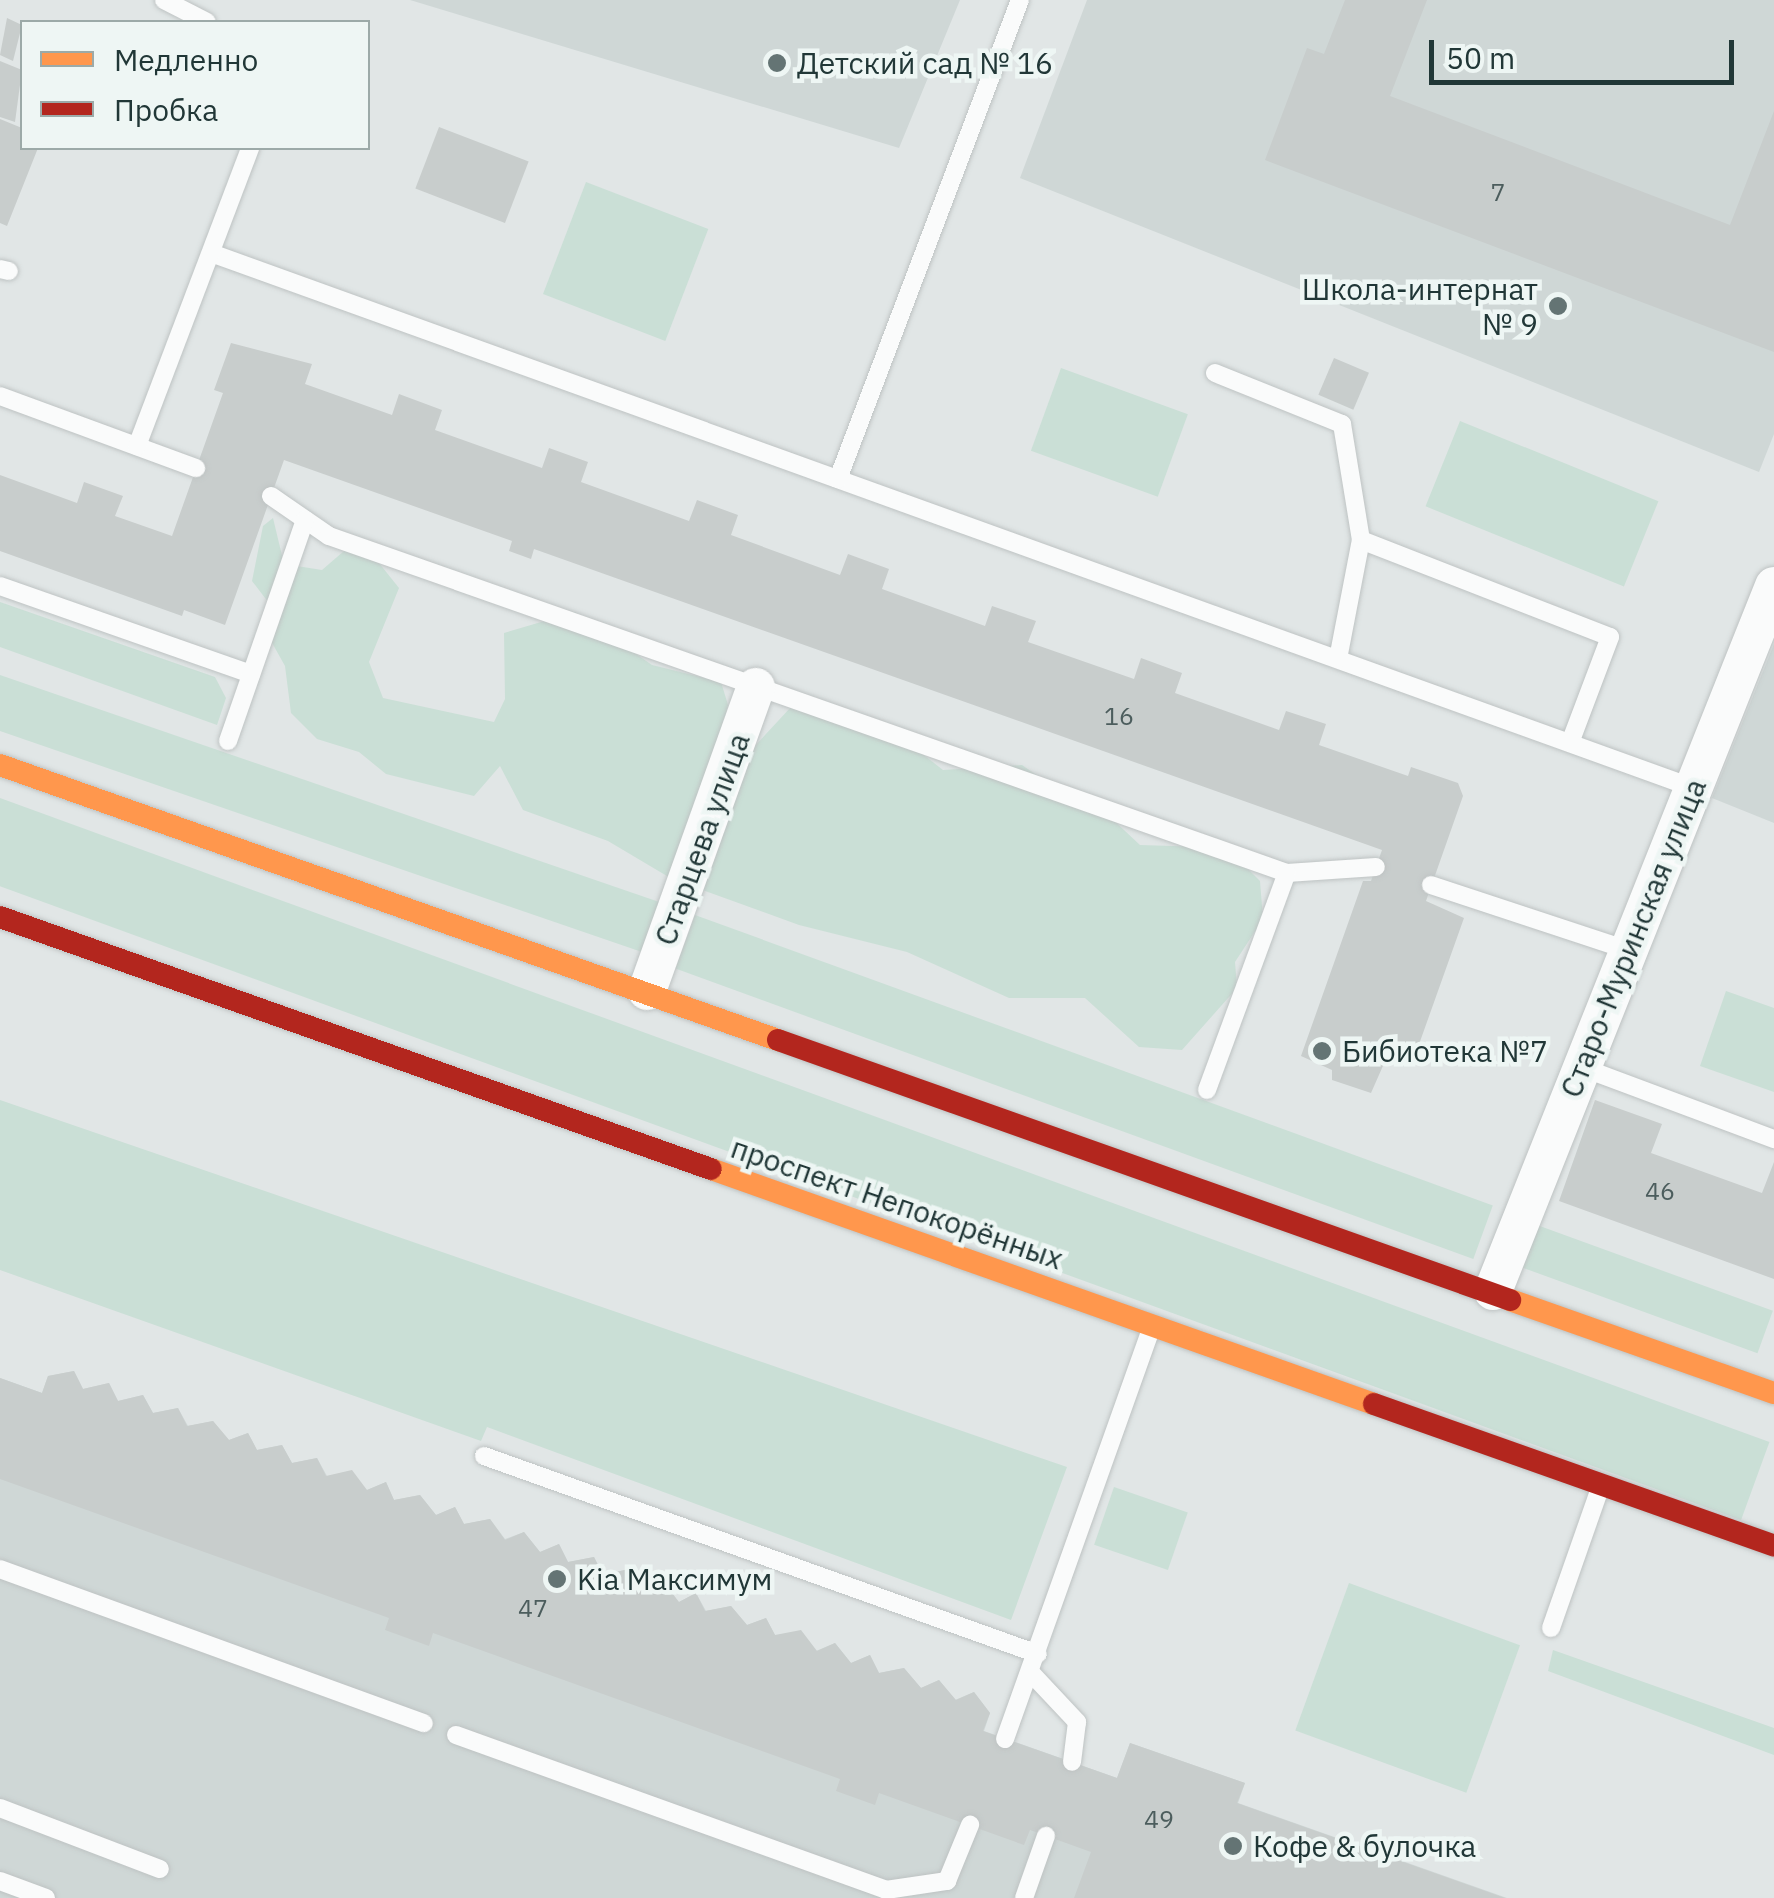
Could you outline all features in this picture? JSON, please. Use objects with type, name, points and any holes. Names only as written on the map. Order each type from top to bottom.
[{"type":"main road","points":[[0,765],[647,990],[1774,1393]]},
{"type":"main road","name":"проспект Непокорённых","points":[[0,917],[1774,1546]]},
{"type":"street","name":"Старо-Муринская улица","points":[[1493,1291],[1774,586]]},
{"type":"street","name":"Старцева улица","points":[[647,990],[756,687]]},
{"type":"lane","points":[[164,0],[203,20]]},
{"type":"lane","points":[[838,479],[1020,0]]},
{"type":"lane","points":[[137,446],[249,150]]},
{"type":"lane","points":[[210,253],[1694,788]]},
{"type":"lane","points":[[1215,372],[1342,424],[1361,540],[1338,658]]},
{"type":"lane","points":[[0,396],[196,468]]},
{"type":"lane","points":[[271,496],[305,520],[459,592],[756,687],[1287,873],[1376,867]]},
{"type":"lane","points":[[228,740],[305,520]]},
{"type":"lane","points":[[1361,540],[1610,637],[1570,743]]},
{"type":"lane","points":[[0,586],[251,674]]},
{"type":"lane","points":[[1206,1090],[1287,873]]},
{"type":"lane","points":[[1431,885],[1628,950]]},
{"type":"lane","points":[[1581,1067],[1774,1140]]},
{"type":"lane","points":[[1006,1739],[1153,1325]]},
{"type":"lane","points":[[484,1456],[1038,1654]]},
{"type":"lane","points":[[1551,1628],[1601,1486]]},
{"type":"lane","points":[[0,1569],[424,1723]]},
{"type":"lane","points":[[1032,1674],[1078,1722],[1072,1762]]},
{"type":"lane","points":[[456,1735],[886,1890],[947,1881],[970,1826]]},
{"type":"lane","points":[[0,1808],[160,1869]]},
{"type":"lane","points":[[1024,1898],[1046,1836]]},
{"type":"lane","points":[[0,1881],[46,1898]]},
{"type":"shaded area","name":"Детский сад № 16","points":[[410,0],[960,0],[899,148]]},
{"type":"shaded area","name":"Школа-интернат № 9","points":[[1087,0],[1774,0],[1774,434],[1759,472],[1020,178]]},
{"type":"shaded area","points":[[1774,644],[1774,823],[1712,798]]},
{"type":"shaded area","points":[[74,1371],[83,1389],[109,1383],[118,1401],[143,1395],[153,1413],[178,1408],[188,1426],[213,1421],[229,1440],[248,1433],[257,1450],[282,1445],[292,1463],[317,1458],[327,1476],[367,1490],[386,1482],[394,1500],[420,1495],[436,1515],[455,1507],[464,1524],[490,1519],[505,1539],[524,1532],[540,1552],[559,1544],[568,1562],[594,1557],[603,1575],[629,1569],[638,1587],[679,1602],[696,1593],[706,1611],[731,1606],[747,1625],[766,1618],[775,1635],[816,1651],[835,1643],[851,1663],[870,1655],[879,1673],[904,1668],[921,1688],[939,1680],[955,1700],[974,1692],[990,1713],[984,1731],[1117,1778],[1130,1743],[1245,1783],[1238,1803],[1507,1898],[0,1898],[0,1378],[42,1393],[48,1376]]},
{"type":"green space","points":[[586,182],[708,229],[665,341],[543,294]]},
{"type":"green space","points":[[1061,368],[1188,414],[1158,497],[1031,451]]},
{"type":"green space","points":[[1460,421],[1658,501],[1624,586],[1426,506]]},
{"type":"green space","points":[[273,518],[284,564],[322,570],[359,538],[399,588],[369,662],[383,698],[494,722],[505,699],[504,633],[575,612],[652,665],[721,682],[728,705],[719,743],[729,749],[754,747],[791,707],[911,745],[943,770],[1022,765],[1067,796],[1093,801],[1140,845],[1206,847],[1242,863],[1260,881],[1263,919],[1235,962],[1237,988],[1182,1050],[1139,1047],[1085,998],[1009,998],[907,952],[799,925],[672,879],[608,841],[523,810],[500,766],[474,796],[386,774],[359,752],[317,739],[291,713],[285,666],[271,641],[278,615],[252,581],[263,526]]},
{"type":"green space","points":[[0,602],[215,677],[226,698],[217,725],[0,647]]},
{"type":"green space","points":[[0,675],[663,903],[646,953],[0,731]]},
{"type":"green space","points":[[0,798],[1769,1442],[1741,1520],[0,886]]},
{"type":"green space","points":[[695,915],[1493,1205],[1473,1259],[676,969]]},
{"type":"green space","points":[[1726,991],[1774,1008],[1774,1092],[1700,1066]]},
{"type":"green space","points":[[0,1100],[1067,1467],[1011,1620],[487,1427],[481,1441],[0,1270]]},
{"type":"green space","points":[[1537,1225],[1773,1311],[1757,1353],[1522,1267]]},
{"type":"green space","points":[[1114,1487],[1188,1512],[1168,1570],[1094,1545]]},
{"type":"green space","points":[[1349,1583],[1520,1645],[1466,1793],[1295,1731]]},
{"type":"green space","points":[[1553,1650],[1774,1728],[1774,1755],[1548,1671]]},
{"type":"building","points":[[1345,0],[1427,0],[1390,96],[1730,225],[1774,111],[1774,352],[1265,160],[1307,48],[1324,54]]},
{"type":"building","points":[[7,18],[20,24],[20,33],[13,61],[0,55]]},
{"type":"building","points":[[0,61],[20,69],[20,85],[15,122],[0,117]]},
{"type":"building","points":[[0,119],[20,127],[20,150],[37,150],[7,226],[0,223]]},
{"type":"building","points":[[439,127],[529,161],[505,223],[415,189]]},
{"type":"building","points":[[231,343],[312,364],[305,384],[392,415],[399,394],[442,410],[435,430],[542,468],[549,448],[588,462],[581,482],[689,521],[697,500],[738,515],[731,535],[840,575],[848,554],[889,569],[882,589],[985,626],[992,606],[1036,621],[1028,642],[1134,679],[1141,658],[1182,673],[1175,693],[1279,730],[1286,711],[1326,724],[1319,745],[1408,776],[1411,767],[1458,783],[1463,796],[1426,901],[1464,918],[1412,1064],[1386,1059],[1371,1093],[1332,1080],[1332,1070],[1301,1056],[1363,881],[1371,881],[1382,850],[534,549],[531,559],[509,551],[512,541],[284,460],[225,625],[184,610],[182,616],[0,551],[0,475],[77,503],[84,482],[123,496],[115,516],[172,536],[223,393],[214,390]]},
{"type":"building","points":[[1334,358],[1369,373],[1353,410],[1318,395]]},
{"type":"building","points":[[1595,1100],[1662,1124],[1651,1153],[1762,1193],[1774,1162],[1774,1279],[1559,1201]]},
{"type":"building","points":[[74,1371],[83,1389],[109,1383],[118,1401],[143,1395],[153,1413],[178,1408],[187,1426],[213,1421],[229,1440],[248,1433],[257,1450],[282,1445],[292,1463],[317,1458],[326,1476],[352,1470],[367,1490],[386,1482],[394,1500],[420,1495],[436,1515],[455,1507],[464,1524],[490,1519],[505,1540],[524,1532],[540,1552],[559,1544],[568,1562],[594,1557],[603,1575],[629,1569],[638,1587],[663,1581],[679,1602],[696,1593],[705,1611],[731,1606],[747,1625],[766,1618],[775,1635],[801,1630],[817,1651],[835,1643],[851,1663],[870,1655],[879,1673],[904,1668],[921,1688],[939,1680],[956,1700],[974,1692],[990,1713],[983,1731],[1117,1778],[1130,1743],[1245,1783],[1237,1803],[1505,1898],[1074,1898],[1091,1852],[1030,1830],[1024,1845],[879,1793],[875,1805],[836,1791],[840,1779],[433,1633],[429,1646],[385,1630],[389,1618],[0,1479],[0,1378],[42,1393],[48,1376]]},
{"type":"traffic: slow","points":[[0,765],[778,1040]]},
{"type":"traffic: slow","points":[[711,1169],[1374,1404]]},
{"type":"traffic: slow","points":[[1510,1300],[1774,1393]]},
{"type":"traffic: jam","points":[[0,917],[711,1169]]},
{"type":"traffic: jam","points":[[778,1040],[1510,1300]]},
{"type":"traffic: jam","points":[[1374,1404],[1774,1546]]},
{"type":"place","name":"Детский сад № 16","points":[[777,63]]},
{"type":"place","name":"Школа-интернат № 9","points":[[1558,306]]},
{"type":"place","name":"Бибиотека №7","points":[[1322,1051]]},
{"type":"place","name":"Kia Максимум","points":[[557,1579]]},
{"type":"place","name":"Кофе & булочка","points":[[1233,1846]]}]
